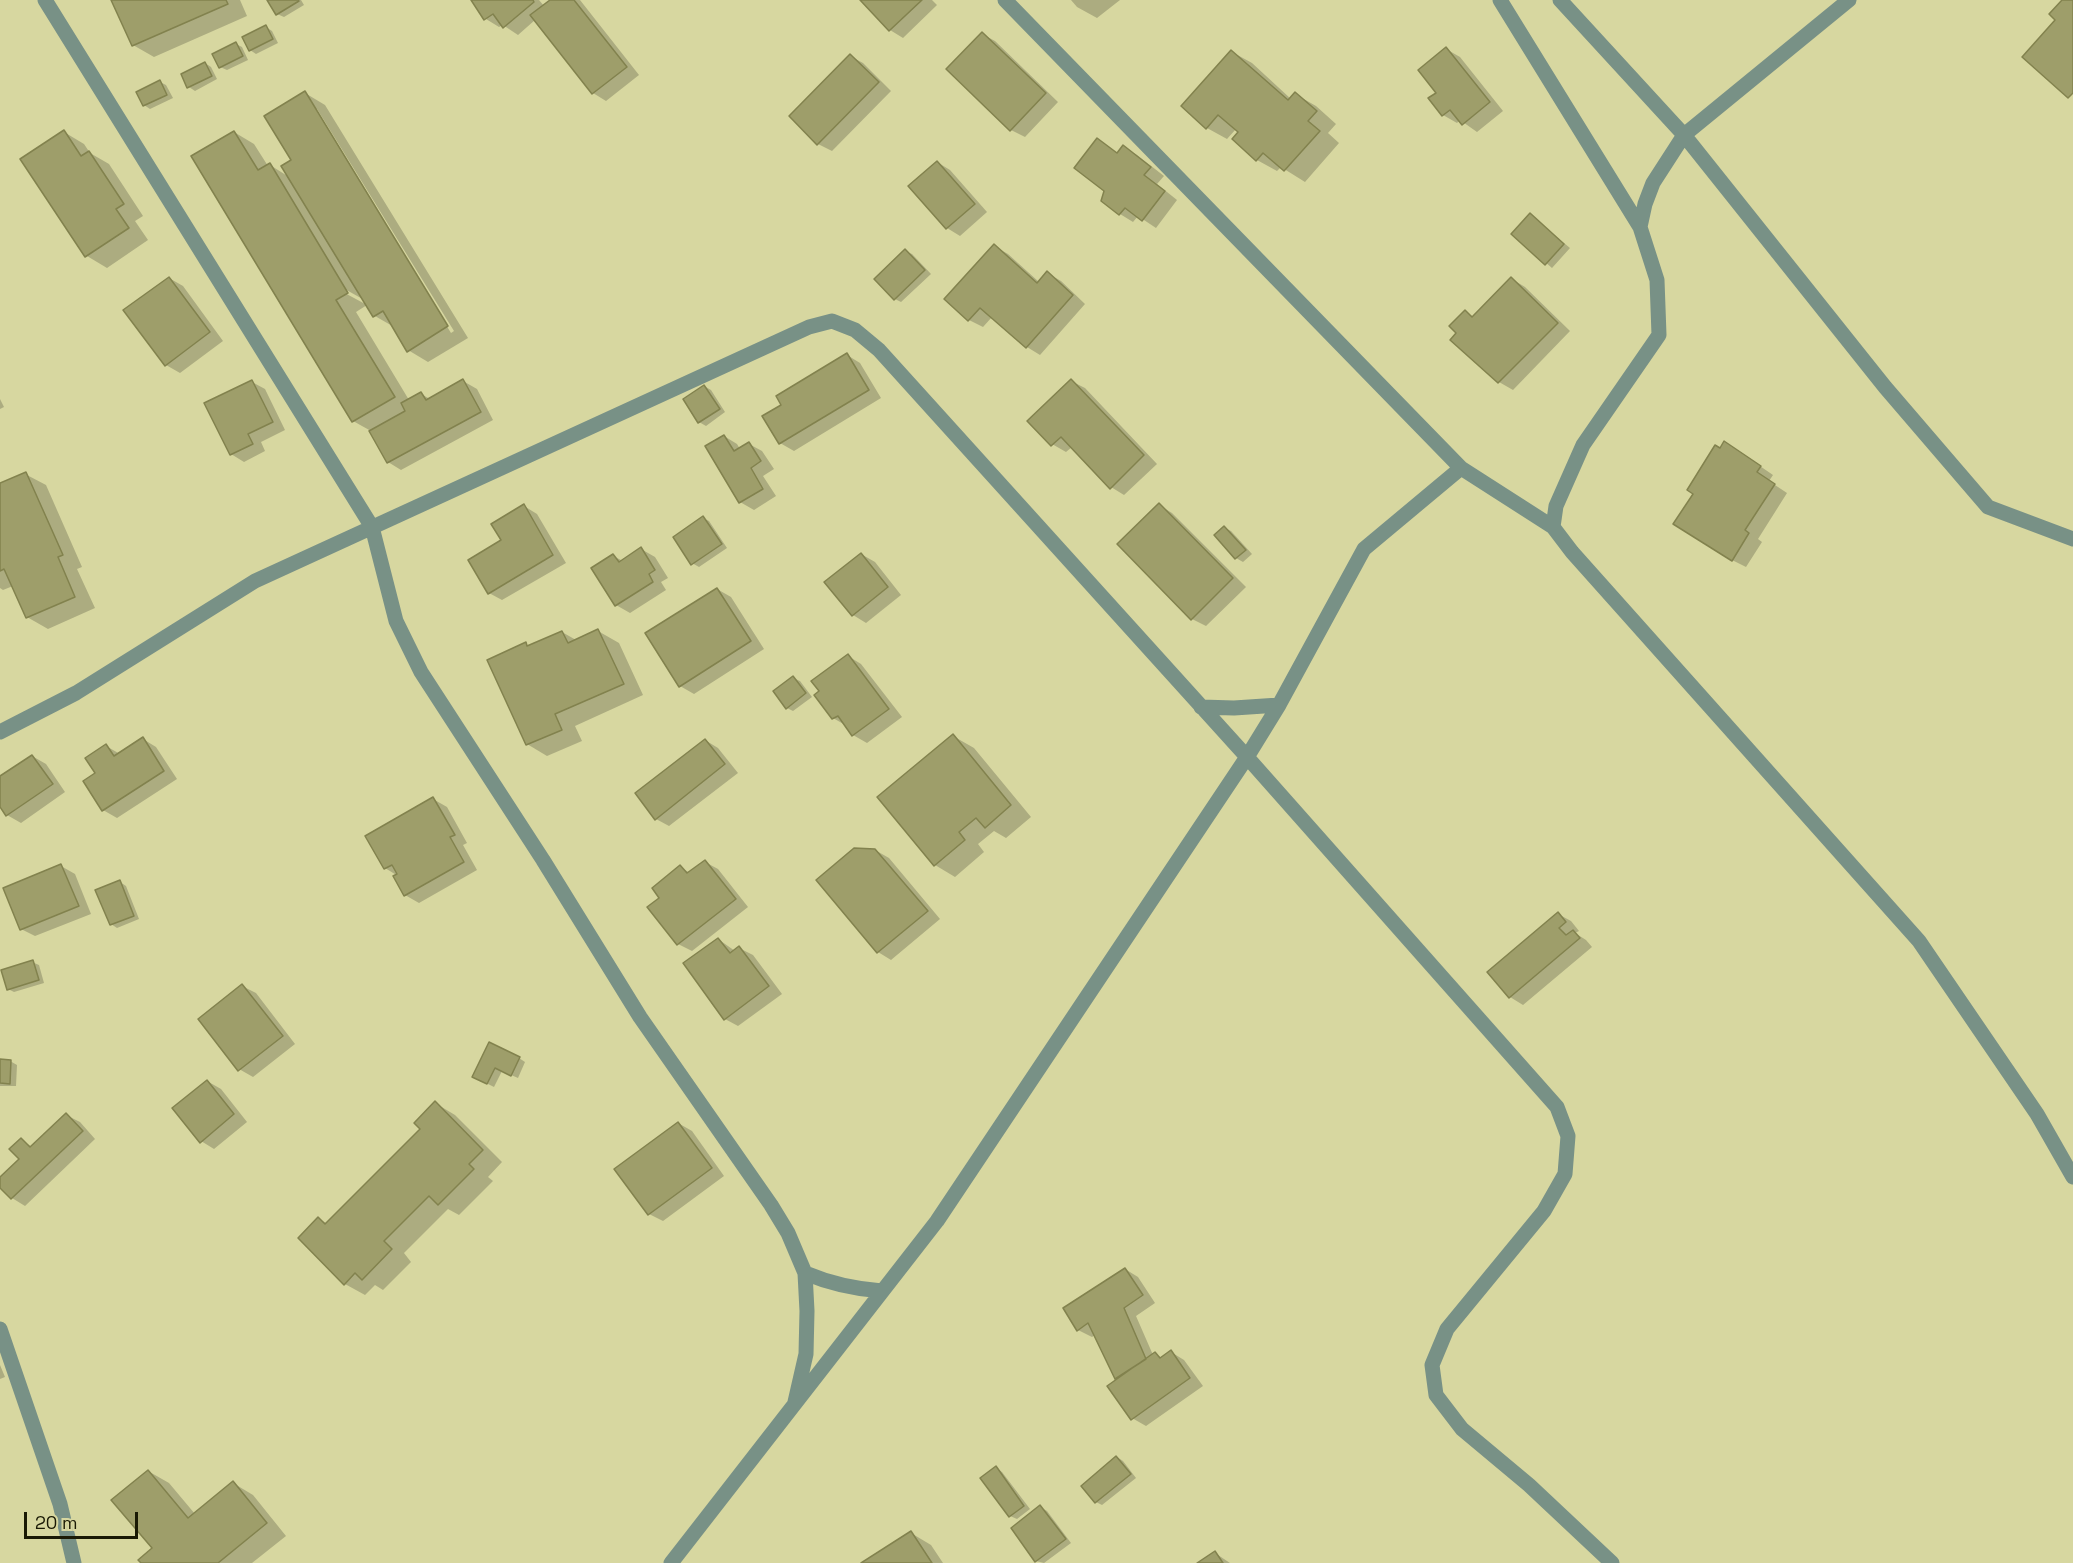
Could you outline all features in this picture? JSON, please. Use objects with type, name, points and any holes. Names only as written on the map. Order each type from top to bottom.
[{"type":"street","points":[[45,0],[372,527],[396,621],[421,672],[543,860],[640,1017],[771,1205],[788,1233],[805,1273],[807,1311],[806,1354],[795,1402]]},
{"type":"street","points":[[1005,0],[1461,468],[1553,527],[1572,552],[1919,941],[2037,1114],[2073,1177]]},
{"type":"street","points":[[1500,0],[1640,227],[1657,280],[1659,335],[1583,445],[1556,506],[1553,527]]},
{"type":"street","points":[[1560,0],[1684,135],[1886,387],[1988,507],[2073,539]]},
{"type":"street","points":[[1640,227],[1653,183],[1684,135],[1849,0]]},
{"type":"street","points":[[0,732],[76,693],[255,581],[808,327],[832,321],[855,330],[879,350],[1201,706],[1557,1107],[1568,1136],[1565,1174],[1544,1211],[1447,1329],[1432,1365],[1436,1395],[1462,1429],[1529,1485],[1612,1563]]},
{"type":"street","points":[[673,1562],[937,1221],[1247,757],[1279,705],[1364,549],[1461,468]]},
{"type":"street","points":[[1201,706],[1234,708],[1279,705]]},
{"type":"street","points":[[805,1273],[854,1289],[882,1291]]},
{"type":"street","points":[[0,1329],[57,1494],[74,1563]]},
{"type":"building","points":[[111,0],[226,0],[228,4],[132,46]]},
{"type":"building","points":[[267,0],[298,0],[299,1],[276,15]]},
{"type":"building","points":[[471,0],[533,0],[534,2],[503,28],[493,14],[484,20]]},
{"type":"building","points":[[550,0],[574,0],[627,67],[592,94],[530,15]]},
{"type":"building","points":[[860,0],[922,0],[889,31]]},
{"type":"building","points":[[2062,0],[2073,0],[2073,93],[2068,98],[2022,57],[2055,20],[2049,14]]},
{"type":"building","points":[[266,25],[273,39],[249,51],[242,37]]},
{"type":"building","points":[[982,32],[1046,93],[1010,131],[946,69]]},
{"type":"building","points":[[236,42],[243,56],[219,68],[212,54]]},
{"type":"building","points":[[1446,47],[1490,102],[1462,125],[1450,110],[1442,116],[1428,98],[1436,93],[1418,70]]},
{"type":"building","points":[[1231,50],[1288,100],[1295,92],[1317,111],[1308,121],[1320,131],[1284,171],[1263,153],[1256,161],[1232,139],[1238,132],[1218,115],[1206,129],[1181,106]]},
{"type":"building","points":[[850,54],[879,82],[817,145],[789,116]]},
{"type":"building","points":[[205,62],[212,76],[187,88],[181,74]]},
{"type":"building","points":[[160,80],[167,95],[143,106],[136,92]]},
{"type":"building","points":[[305,91],[448,326],[407,352],[383,311],[373,317],[281,166],[291,160],[264,116]]},
{"type":"building","points":[[64,130],[81,156],[89,151],[124,204],[116,209],[129,228],[85,257],[20,159]]},
{"type":"building","points":[[234,131],[258,170],[270,163],[348,293],[336,300],[395,397],[352,422],[191,156]]},
{"type":"building","points":[[1097,138],[1117,153],[1123,145],[1151,167],[1144,175],[1165,191],[1142,221],[1125,208],[1119,215],[1101,201],[1104,191],[1074,168]]},
{"type":"building","points":[[937,161],[975,204],[946,229],[908,186]]},
{"type":"building","points":[[1530,213],[1564,244],[1545,265],[1511,234]]},
{"type":"building","points":[[994,244],[1037,283],[1047,271],[1073,295],[1026,348],[980,308],[968,321],[944,299]]},
{"type":"building","points":[[905,249],[925,270],[894,300],[874,279]]},
{"type":"building","points":[[169,277],[210,332],[165,366],[123,310]]},
{"type":"building","points":[[1511,277],[1558,323],[1498,383],[1450,340],[1456,333],[1449,326],[1465,310],[1472,317]]},
{"type":"building","points":[[847,353],[869,390],[779,444],[762,416],[781,405],[776,396]]},
{"type":"building","points":[[463,379],[481,412],[387,463],[369,431],[405,411],[401,403],[421,392],[426,400]]},
{"type":"building","points":[[1071,379],[1144,455],[1110,489],[1061,437],[1051,446],[1027,421]]},
{"type":"building","points":[[252,380],[273,422],[248,434],[253,444],[230,455],[204,403]]},
{"type":"building","points":[[704,385],[720,409],[698,423],[683,399]]},
{"type":"building","points":[[724,435],[734,451],[749,442],[761,461],[751,468],[763,489],[739,503],[705,446]]},
{"type":"building","points":[[1724,441],[1761,466],[1757,472],[1775,484],[1745,530],[1749,533],[1732,561],[1673,524],[1693,494],[1687,490],[1715,445],[1720,448]]},
{"type":"building","points":[[26,472],[63,555],[58,557],[75,597],[26,618],[4,569],[0,571],[0,483]]},
{"type":"building","points":[[1159,503],[1233,578],[1191,620],[1117,544]]},
{"type":"building","points":[[524,504],[553,555],[488,594],[468,560],[501,540],[491,524]]},
{"type":"building","points":[[703,516],[722,544],[691,565],[673,537]]},
{"type":"building","points":[[1224,526],[1246,550],[1235,559],[1214,535]]},
{"type":"building","points":[[641,547],[655,570],[649,574],[653,582],[615,606],[591,568],[613,554],[619,562]]},
{"type":"building","points":[[861,553],[888,587],[852,616],[824,582]]},
{"type":"building","points":[[717,588],[751,641],[679,687],[645,633]]},
{"type":"building","points":[[598,629],[624,684],[555,714],[562,730],[526,745],[487,660],[526,642],[527,646],[562,631],[568,643]]},
{"type":"building","points":[[848,654],[889,709],[852,736],[838,716],[832,719],[814,695],[819,691],[811,681]]},
{"type":"building","points":[[793,676],[806,693],[786,709],[773,691]]},
{"type":"building","points":[[953,734],[1011,805],[985,828],[976,818],[959,832],[965,840],[934,866],[877,797]]},
{"type":"building","points":[[143,737],[164,771],[102,811],[83,781],[95,773],[85,758],[106,744],[114,756]]},
{"type":"building","points":[[705,739],[725,764],[655,820],[635,793]]},
{"type":"building","points":[[32,755],[53,784],[6,816],[0,807],[0,776]]},
{"type":"building","points":[[433,797],[455,835],[450,837],[464,862],[404,896],[393,876],[397,874],[392,865],[384,869],[365,836]]},
{"type":"building","points":[[854,848],[875,849],[928,911],[877,953],[816,880]]},
{"type":"building","points":[[705,860],[736,899],[677,945],[647,907],[659,898],[652,888],[680,865],[687,873]]},
{"type":"building","points":[[61,864],[79,906],[20,930],[3,888]]},
{"type":"building","points":[[120,880],[134,916],[110,925],[95,890]]},
{"type":"building","points":[[1558,912],[1566,922],[1559,928],[1566,935],[1573,930],[1580,938],[1509,998],[1487,972]]},
{"type":"building","points":[[718,938],[730,953],[739,946],[769,986],[724,1020],[683,963]]},
{"type":"building","points":[[33,960],[39,980],[7,990],[1,970]]},
{"type":"building","points":[[242,984],[283,1036],[238,1071],[198,1019]]},
{"type":"building","points":[[489,1042],[520,1057],[511,1076],[495,1068],[487,1084],[472,1077]]},
{"type":"building","points":[[0,1059],[11,1060],[10,1084],[0,1083]]},
{"type":"building","points":[[207,1080],[234,1114],[200,1143],[172,1108]]},
{"type":"building","points":[[435,1101],[483,1150],[469,1164],[474,1169],[438,1205],[429,1196],[384,1241],[392,1249],[362,1280],[355,1273],[344,1285],[298,1238],[318,1217],[325,1224],[420,1129],[414,1123]]},
{"type":"building","points":[[66,1113],[83,1131],[11,1199],[0,1188],[0,1177],[19,1159],[9,1149],[21,1138],[30,1147]]},
{"type":"building","points":[[678,1122],[712,1168],[648,1215],[614,1169]]},
{"type":"building","points":[[1125,1268],[1143,1295],[1124,1308],[1146,1359],[1115,1379],[1088,1323],[1077,1331],[1063,1308]]},
{"type":"building","points":[[1171,1350],[1190,1378],[1131,1420],[1107,1386],[1155,1352],[1160,1358]]},
{"type":"building","points":[[1116,1456],[1131,1474],[1095,1503],[1081,1486]]},
{"type":"building","points":[[996,1466],[1024,1506],[1009,1517],[980,1478]]},
{"type":"building","points":[[148,1470],[188,1518],[233,1481],[267,1523],[218,1563],[141,1563],[138,1560],[152,1548],[111,1500]]},
{"type":"building","points":[[1040,1505],[1066,1539],[1035,1562],[1011,1528]]},
{"type":"building","points":[[911,1531],[932,1563],[861,1563]]},
{"type":"building","points":[[1215,1551],[1223,1563],[1197,1563]]}]
